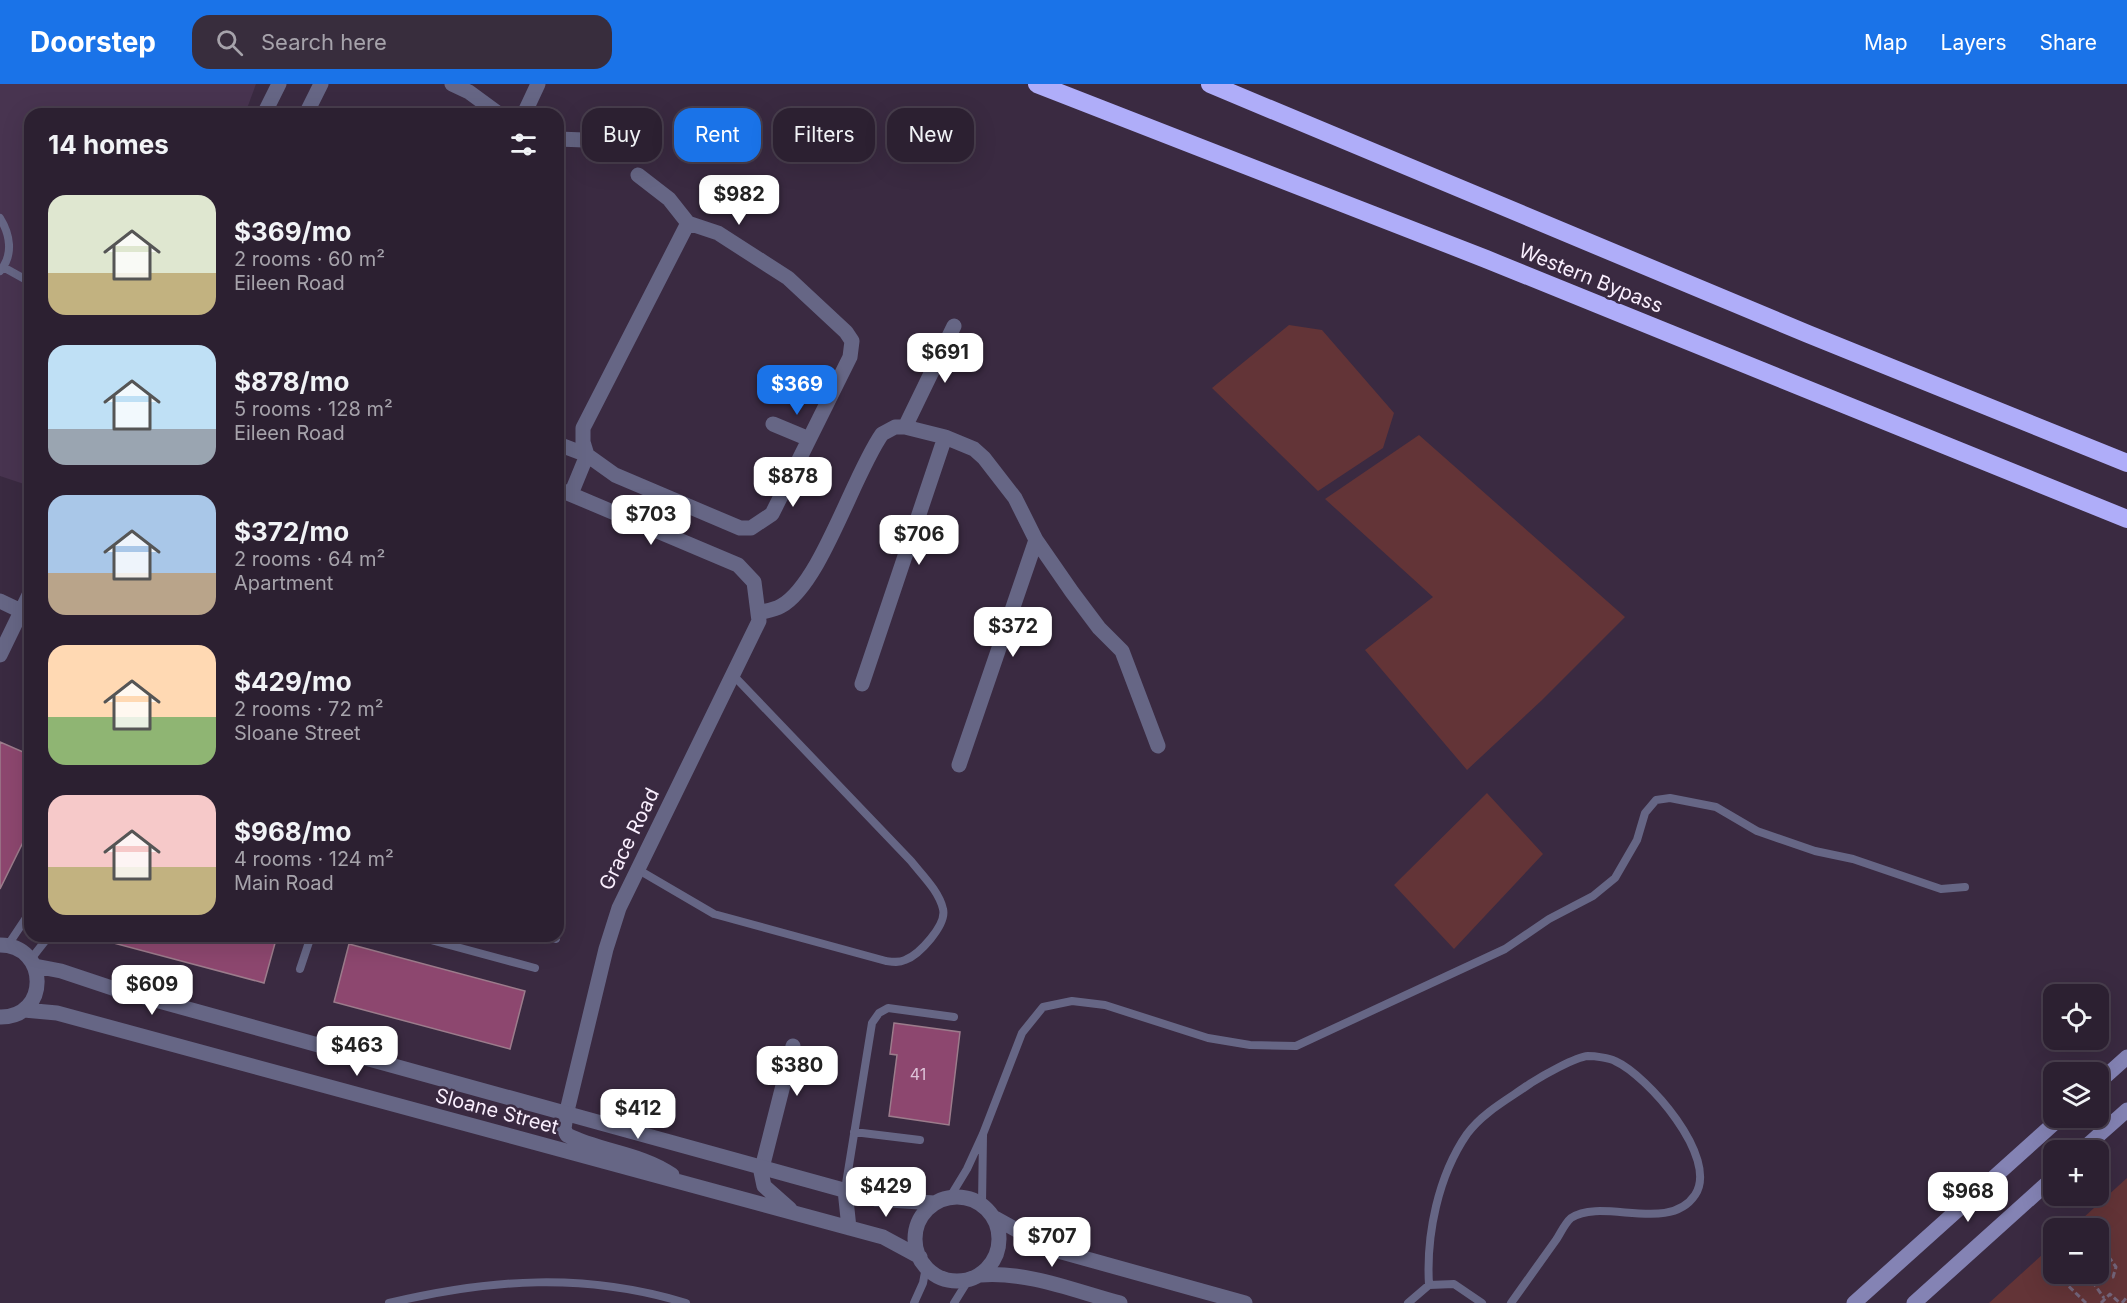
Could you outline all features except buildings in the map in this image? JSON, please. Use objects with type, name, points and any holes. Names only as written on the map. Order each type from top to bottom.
[{"type":"highway","name":"Western Bypass","points":[[1037,84],[1497,264],[2127,519]]},
{"type":"highway","name":"Western Bypass","points":[[1210,84],[1819,339],[2127,463]]},
{"type":"main road","points":[[2109,1073],[2127,1057]]},
{"type":"main road","points":[[2093,1140],[2127,1110]]},
{"type":"main road","points":[[1854,1303],[2049,1128]]},
{"type":"main road","points":[[1914,1303],[2043,1186]]},
{"type":"street","points":[[267,108],[279,84]]},
{"type":"street","points":[[309,108],[321,84]]},
{"type":"street","points":[[452,84],[469,92],[492,108]]},
{"type":"street","points":[[527,108],[538,84]]},
{"type":"street","points":[[564,139],[582,140]]},
{"type":"street","points":[[564,446],[587,455],[615,476],[740,528],[751,528],[772,514],[850,357],[852,341],[846,332],[788,278],[718,233],[688,223],[669,199],[638,175]]},
{"type":"street","points":[[565,491],[587,455],[583,442],[583,428],[688,223]]},
{"type":"street","points":[[905,427],[954,326]]},
{"type":"street","points":[[773,424],[808,439]]},
{"type":"street","points":[[758,613],[780,607],[792,597],[812,571],[878,440],[889,429],[905,427],[945,437],[974,449],[984,459],[1015,498],[1036,540],[1099,628],[1122,651],[1158,746]]},
{"type":"street","points":[[862,684],[945,437]]},
{"type":"street","name":"Grace Road","points":[[565,491],[738,565],[754,582],[759,621],[619,908],[606,948],[567,1115]]},
{"type":"street","points":[[959,765],[1036,540]]},
{"type":"street","points":[[0,601],[21,610]]},
{"type":"street","points":[[2,645],[24,604]]},
{"type":"street","name":"Sloane Street","points":[[4,945],[21,950],[33,962],[112,988],[567,1115],[889,1202],[934,1203]]},
{"type":"street","points":[[0,1017],[14,1016],[24,1010],[38,990],[33,962]]},
{"type":"street","name":"Sloane Street","points":[[24,1010],[68,1016],[883,1237],[923,1262]]},
{"type":"street","points":[[793,1046],[761,1168],[764,1186],[798,1214]]},
{"type":"street","points":[[567,1115],[564,1129],[567,1135],[660,1166],[684,1183]]},
{"type":"street","points":[[845,1190],[849,1228]]},
{"type":"street","points":[[974,1277],[989,1266],[998,1249],[999,1230],[994,1218],[982,1204],[972,1199],[950,1197],[934,1203],[918,1222],[916,1246],[923,1262],[946,1279],[974,1277],[1000,1273],[1032,1279],[1120,1303]]},
{"type":"street","points":[[994,1218],[1051,1249],[1245,1303]]},
{"type":"lane","points":[[0,218],[9,232],[2,269],[24,279]]},
{"type":"lane","points":[[637,869],[714,914],[886,962],[896,963],[915,955],[932,936],[943,917],[943,909],[936,895],[911,861],[733,675]]},
{"type":"lane","points":[[950,1197],[967,1169],[983,1134],[1022,1033],[1042,1007],[1072,1001],[1105,1005],[1208,1038],[1250,1045],[1296,1046],[1505,949],[1549,919],[1593,896],[1615,878],[1637,840],[1645,813],[1656,800],[1670,798],[1716,807],[1757,831],[1815,851],[1853,859],[1941,889],[1965,887]]},
{"type":"lane","points":[[4,945],[24,920]]},
{"type":"lane","points":[[33,962],[45,942]]},
{"type":"lane","points":[[300,969],[309,942]]},
{"type":"lane","points":[[438,942],[536,968]]},
{"type":"lane","points":[[845,1190],[872,1023],[879,1013],[888,1008],[954,1017]]},
{"type":"lane","points":[[1429,1285],[1428,1264],[1432,1222],[1446,1176],[1468,1133],[1496,1107],[1540,1077],[1587,1056],[1614,1060],[1641,1078],[1671,1111],[1693,1149],[1701,1175],[1695,1195],[1677,1209],[1655,1215],[1590,1211],[1570,1218],[1511,1303]]},
{"type":"lane","points":[[854,1132],[920,1140]]},
{"type":"lane","points":[[982,1204],[983,1134]]},
{"type":"lane","points":[[914,1303],[923,1283],[923,1262]]},
{"type":"lane","points":[[954,1303],[974,1277]]},
{"type":"lane","points":[[389,1303],[442,1291],[551,1280],[606,1284],[686,1303]]},
{"type":"lane","points":[[1408,1303],[1429,1285],[1454,1284],[1482,1303]]},
{"type":"path","points":[[2109,1257],[2116,1267],[2113,1277],[2109,1276]]},
{"type":"path","points":[[2067,1284],[2086,1303]]},
{"type":"path","points":[[2094,1284],[2104,1298]]},
{"type":"path","points":[[2101,1303],[2110,1293],[2121,1303],[2127,1297]]},
{"type":"shaded area","points":[[0,84],[256,84],[247,108],[24,108],[24,484],[0,476]]},
{"type":"shaded area","points":[[1289,325],[1322,330],[1394,413],[1383,448],[1318,491],[1212,388]]},
{"type":"shaded area","points":[[1419,435],[1625,617],[1541,701],[1467,770],[1365,650],[1433,597],[1325,499]]},
{"type":"shaded area","points":[[1487,793],[1543,854],[1454,949],[1394,885]]},
{"type":"shaded area","points":[[2127,1178],[2127,1303],[1989,1303],[2043,1254],[2043,1284],[2109,1284],[2109,1218],[2083,1218],[2096,1206],[2109,1206],[2109,1194]]}]
